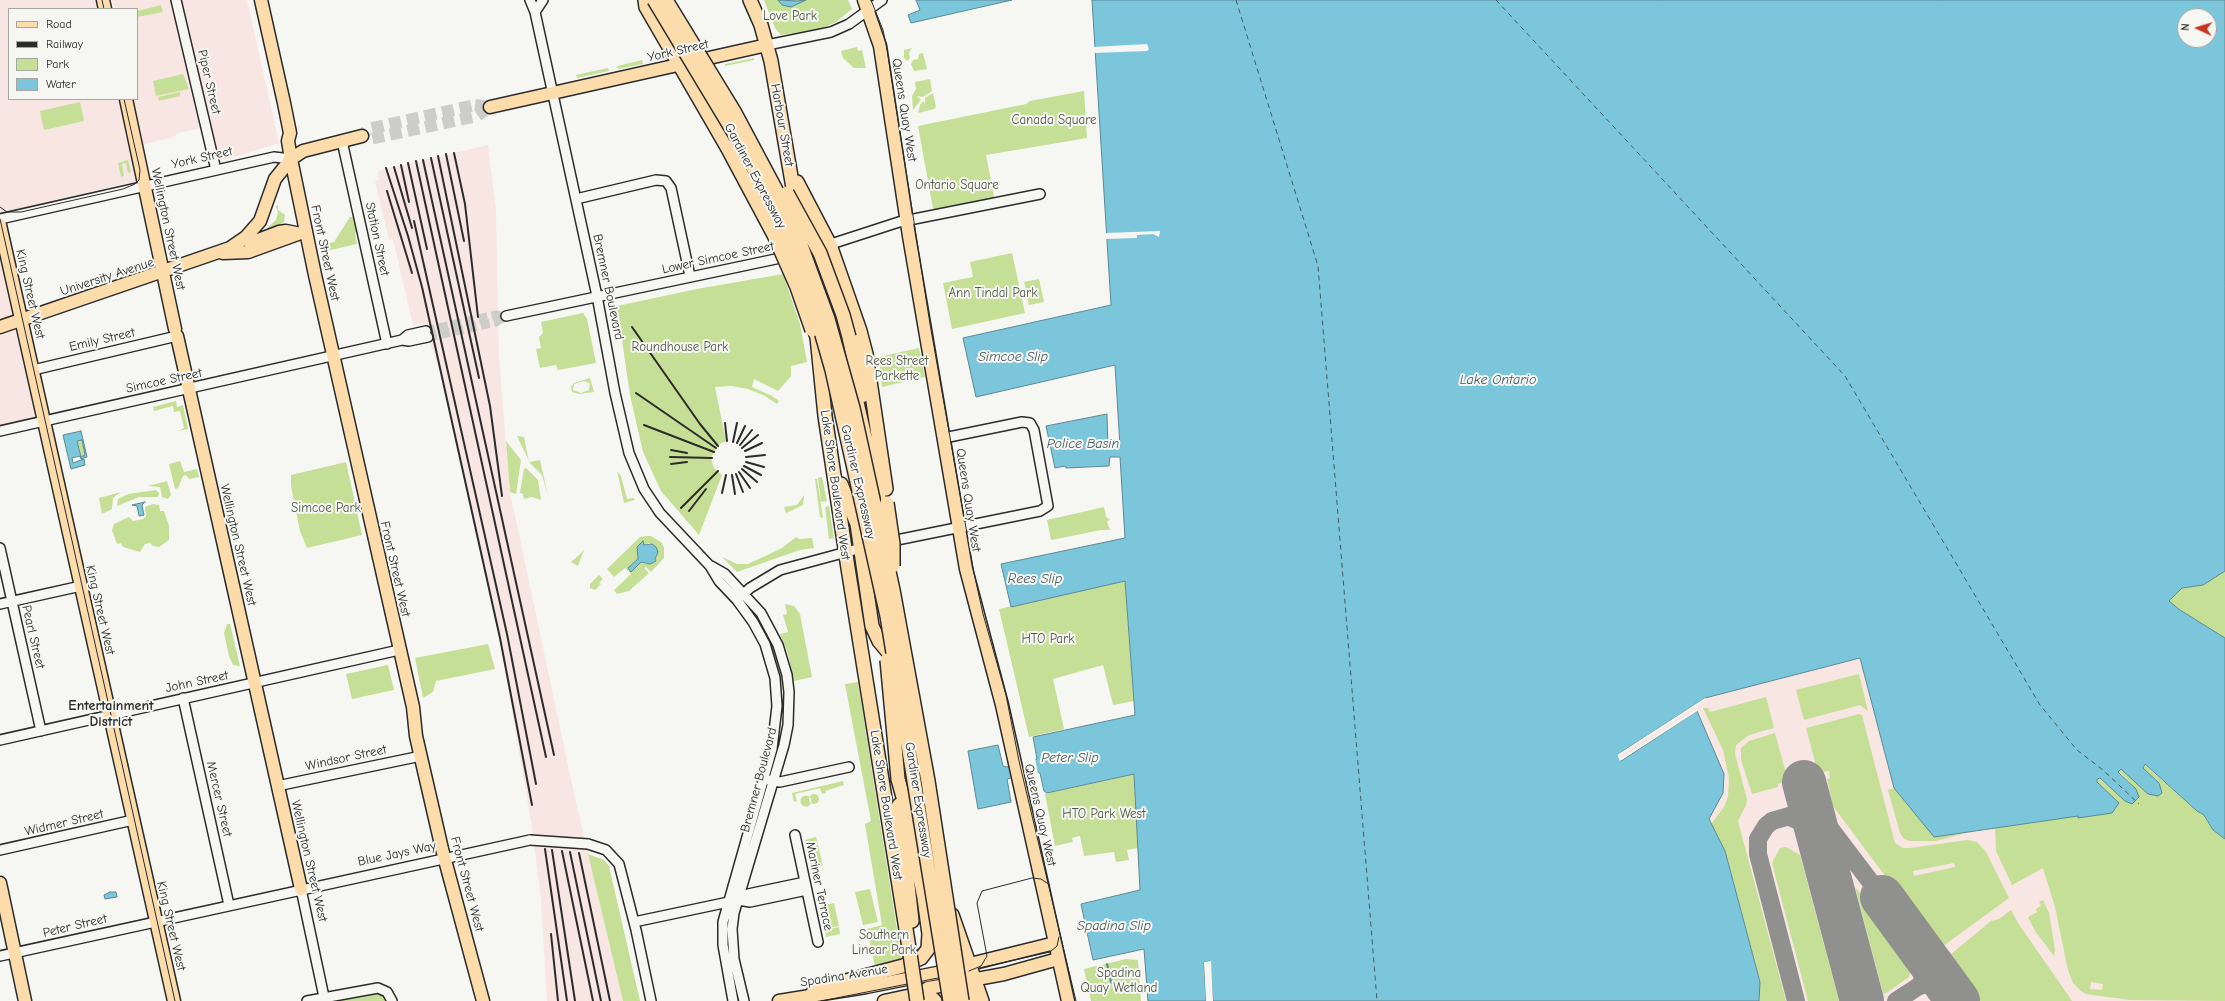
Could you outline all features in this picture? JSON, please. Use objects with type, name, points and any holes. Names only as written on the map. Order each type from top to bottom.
[{"type":"highway","points":[[644,0],[646,7],[678,65],[727,147],[780,248],[797,287],[840,407]]},
{"type":"highway","name":"Gardiner Expressway","points":[[654,0],[740,143],[778,218],[810,294],[832,370],[875,555],[887,616],[950,1001]]},
{"type":"highway","name":"Lake Shore Boulevard West","points":[[659,0],[745,146],[792,256],[817,337],[825,416],[846,552],[910,954],[919,997]]},
{"type":"highway","name":"Gardiner Expressway","points":[[666,0],[735,113],[788,212],[808,262],[828,319],[853,408],[893,590],[928,781],[962,1001]]},
{"type":"highway","name":"Harbour Street","points":[[750,0],[767,45],[792,188],[812,250]]},
{"type":"highway","points":[[735,113],[768,161],[820,253],[843,315],[858,373],[882,512]]},
{"type":"highway","points":[[789,168],[830,245],[852,305],[866,354],[893,544],[893,590]]},
{"type":"highway","points":[[812,250],[824,283],[860,408],[899,601],[904,672],[936,866],[970,980],[971,1001]]},
{"type":"highway","points":[[832,460],[857,524],[872,626],[879,641],[904,672]]},
{"type":"highway","points":[[887,616],[888,683],[898,779],[900,827],[912,907],[913,935],[910,954]]},
{"type":"highway","points":[[810,995],[819,988],[904,966],[921,958],[925,954],[930,942],[908,815],[898,779]]},
{"type":"highway","points":[[970,980],[982,1001]]},
{"type":"highway","points":[[919,997],[930,996],[935,1001]]},
{"type":"main road","name":"Front Street West","points":[[253,0],[272,64]]},
{"type":"main road","name":"Front Street West","points":[[261,0],[279,96],[283,133],[288,141],[291,158],[301,232],[334,356],[413,707],[421,756],[444,857],[483,1001]]},
{"type":"main road","name":"Queens Quay West","points":[[866,5],[880,46],[907,220],[971,591],[1002,705],[1068,1001]]},
{"type":"main road","name":"York Street","points":[[490,108],[767,45]]},
{"type":"main road","name":"Wellington Street West","points":[[126,100],[176,332],[301,889]]},
{"type":"main road","name":"York Street","points":[[291,158],[303,151],[362,136]]},
{"type":"main road","name":"University Avenue","points":[[0,327],[164,272],[235,246],[249,234],[260,221],[275,180],[291,158]]},
{"type":"main road","name":"King Street West","points":[[0,225],[174,1001]]},
{"type":"main road","points":[[235,246],[250,243],[279,232],[301,232]]},
{"type":"main road","points":[[221,252],[234,254],[248,252],[292,237],[301,232]]},
{"type":"main road","points":[[0,884],[25,1001]]},
{"type":"main road","points":[[966,965],[1055,943]]},
{"type":"main road","points":[[970,980],[1058,960]]},
{"type":"main road","name":"Spadina Avenue","points":[[779,1001],[885,984],[937,973]]},
{"type":"main road","points":[[884,1001],[919,997],[928,988],[940,986]]},
{"type":"street","name":"Piper Street","points":[[176,0],[216,170]]},
{"type":"street","name":"Bremner Boulevard","points":[[530,0],[535,12],[576,199],[629,453],[636,472],[660,513],[710,566],[719,581],[737,600],[753,622],[765,644],[776,686],[776,728],[723,922],[723,945],[733,1001]]},
{"type":"street","points":[[535,12],[543,0]]},
{"type":"street","name":"York Street","points":[[767,45],[831,32],[848,24],[866,5],[880,1]]},
{"type":"street","name":"Station Street","points":[[342,141],[387,344]]},
{"type":"street","name":"York Street","points":[[0,219],[274,157],[291,158]]},
{"type":"street","points":[[576,199],[656,180],[666,181],[670,188],[690,276]]},
{"type":"street","name":"Lower Simcoe Street","points":[[506,316],[690,276],[766,263],[830,245],[907,220],[1040,194]]},
{"type":"street","name":"Emily Street","points":[[32,370],[102,354],[176,332]]},
{"type":"street","points":[[334,356],[402,340],[408,335],[427,334]]},
{"type":"street","name":"Simcoe Street","points":[[0,431],[334,356]]},
{"type":"street","points":[[737,600],[744,593],[780,570],[861,548],[1040,511],[1048,506],[1034,430],[1030,423],[1022,422],[982,432],[944,438]]},
{"type":"street","name":"Pearl Street","points":[[0,548],[41,731]]},
{"type":"street","name":"Bremner Boulevard","points":[[710,566],[725,574],[761,613],[778,645],[787,675],[789,692],[788,725],[773,782],[734,913],[734,959],[744,1001]]},
{"type":"street","points":[[0,604],[81,586]]},
{"type":"street","name":"John Street","points":[[0,740],[399,650]]},
{"type":"street","name":"Mercer Street","points":[[183,698],[230,905]]},
{"type":"street","name":"Windsor Street","points":[[277,786],[421,756]]},
{"type":"street","points":[[763,779],[773,782],[849,767]]},
{"type":"street","name":"Widmer Street","points":[[0,850],[133,820]]},
{"type":"street","name":"Mariner Terrace","points":[[794,835],[818,942]]},
{"type":"street","name":"Blue Jays Way","points":[[156,921],[444,857],[530,840],[588,844],[603,848],[617,860],[634,922],[651,1001]]},
{"type":"street","points":[[634,922],[738,900],[750,902],[806,886]]},
{"type":"street","name":"Wellington Street West","points":[[301,889],[324,997]]},
{"type":"street","name":"Peter Street","points":[[0,956],[156,921]]},
{"type":"street","points":[[308,1001],[378,988],[387,992],[392,1001]]},
{"type":"shaded area","points":[[0,0],[103,0],[105,8],[8,8],[8,100],[138,100],[138,8],[115,8],[112,0],[247,0],[279,143],[218,162],[183,4],[179,5],[202,128],[177,133],[175,137],[136,146],[144,186],[0,219]]},
{"type":"shaded area","points":[[488,145],[496,211],[499,358],[510,492],[573,789],[623,1001],[547,1001],[541,900],[532,827],[496,618],[444,383],[423,323],[413,325],[393,239],[389,240],[375,181],[379,180],[378,171]]},
{"type":"shaded area","points":[[0,225],[44,421],[0,431]]},
{"type":"shaded area","points":[[1860,658],[1894,788],[1976,832],[2023,824],[2038,854],[2088,979],[2224,1001],[1759,1001],[1760,981],[1725,851],[1709,819],[1723,793],[1620,761],[1617,755],[1705,698]]},
{"type":"green space","name":"Love Park","points":[[764,0],[848,0],[852,9],[836,22],[820,29],[781,35],[775,28]]},
{"type":"green space","points":[[161,5],[163,12],[138,17],[138,11]]},
{"type":"green space","points":[[857,47],[858,51],[862,50],[866,68],[854,68],[843,58],[841,51]]},
{"type":"green space","points":[[912,48],[909,53],[910,58],[907,61],[904,58],[904,50]]},
{"type":"green space","points":[[923,53],[927,69],[914,71],[911,64],[913,60],[918,59],[919,54]]},
{"type":"green space","points":[[754,58],[754,60],[725,66],[725,64]]},
{"type":"green space","points":[[642,60],[643,64],[618,69],[617,66]]},
{"type":"green space","points":[[608,68],[609,71],[577,78],[576,75]]},
{"type":"green space","points":[[183,74],[189,89],[156,96],[153,81]]},
{"type":"green space","points":[[930,79],[932,91],[923,97],[917,96],[921,100],[913,110],[912,96],[916,89],[915,82]]},
{"type":"green space","name":"Canada Square","points":[[1084,91],[1087,138],[986,155],[995,201],[934,214],[918,126],[1026,104],[1030,101]]},
{"type":"green space","points":[[180,92],[180,96],[159,101],[158,97]]},
{"type":"green space","points":[[933,93],[936,107],[934,109],[918,113],[920,105],[923,101],[925,104],[925,98]]},
{"type":"green space","points":[[80,102],[84,121],[44,130],[40,111]]},
{"type":"green space","points":[[128,160],[131,172],[128,173],[126,163],[122,164],[124,176],[121,177],[118,163]]},
{"type":"green space","points":[[278,205],[278,210],[285,215],[284,222],[274,229],[263,232],[276,220],[278,213],[276,206]]},
{"type":"green space","points":[[350,217],[354,217],[357,222],[358,230],[355,233],[357,244],[322,252],[324,244],[334,242]]},
{"type":"green space","name":"Ann Tindal Park","points":[[1012,253],[1025,313],[952,329],[943,283],[973,277],[970,262]]},
{"type":"green space","name":"Roundhouse Park","points":[[783,274],[800,324],[807,362],[791,366],[791,376],[778,391],[754,379],[752,387],[772,396],[779,401],[777,404],[765,396],[748,389],[732,386],[715,387],[726,441],[718,445],[711,458],[714,468],[722,475],[699,535],[661,491],[643,452],[630,395],[617,306],[697,289]]},
{"type":"green space","points":[[1039,279],[1044,302],[1029,305],[1027,296],[1034,294],[1033,288],[1026,289],[1024,282]]},
{"type":"green space","points":[[583,313],[587,319],[596,363],[558,370],[556,365],[540,368],[536,349],[541,348],[539,337],[543,333],[541,322]]},
{"type":"green space","name":"Rees Street Parkette","points":[[919,348],[925,377],[882,387],[879,357]]},
{"type":"green space","points":[[590,378],[594,392],[579,394],[572,392],[571,387],[574,383]],"holes":[[[584,381],[590,383],[589,390],[581,393],[573,390],[574,384]]]},
{"type":"green space","points":[[176,401],[177,407],[183,405],[188,429],[178,431],[184,428],[180,411],[174,412],[173,406],[154,411],[153,407]]},
{"type":"green space","points":[[517,436],[524,437],[529,460]]},
{"type":"green space","points":[[82,440],[85,456],[81,457],[77,441]]},
{"type":"green space","points":[[506,441],[521,460],[516,494],[510,492]]},
{"type":"green space","points":[[540,460],[548,496],[542,475],[529,462]]},
{"type":"green space","points":[[180,461],[184,472],[197,469],[199,477],[189,479],[186,475],[183,476],[178,488],[175,489],[169,464]]},
{"type":"green space","name":"Simcoe Park","points":[[346,462],[362,535],[307,548],[300,531],[291,486],[291,475]]},
{"type":"green space","points":[[526,468],[538,480],[541,500],[532,497],[524,499],[523,494],[520,493],[524,469]]},
{"type":"green space","points":[[617,471],[621,476],[627,499],[634,498],[635,500],[624,503]]},
{"type":"green space","points":[[822,477],[827,501],[821,502],[818,478]]},
{"type":"green space","points":[[815,479],[817,479],[823,518],[820,517]]},
{"type":"green space","points":[[167,481],[171,495],[168,499],[162,497],[160,487],[148,486]]},
{"type":"green space","points":[[156,490],[159,493],[158,497],[139,497],[117,506],[118,499],[128,494]]},
{"type":"green space","points":[[121,492],[113,498],[112,509],[102,514],[99,498]]},
{"type":"green space","points":[[804,495],[803,505],[786,513],[784,507],[797,505]]},
{"type":"green space","points":[[153,504],[159,505],[160,511],[164,511],[169,526],[169,540],[159,547],[153,546],[150,543],[145,544],[140,552],[123,547],[121,543],[117,544],[112,530],[114,524],[129,517],[133,521],[143,519],[146,516],[145,507]]},
{"type":"green space","points":[[829,506],[834,538],[829,539],[825,507]]},
{"type":"green space","points":[[1104,507],[1106,517],[1110,519],[1107,522],[1110,530],[1101,530],[1051,540],[1047,520]]},
{"type":"green space","points":[[651,536],[661,542],[664,547],[664,558],[651,572],[646,567],[644,568],[649,573],[629,591],[617,594],[614,590],[631,574],[625,568],[614,577],[607,569],[640,537]],"holes":[[[649,543],[654,545],[656,561],[647,564],[641,562],[631,572],[628,568],[638,559],[644,545]]]},
{"type":"green space","points":[[796,537],[799,539],[812,538],[814,548],[800,550],[737,572],[722,557],[737,564],[748,564],[782,548]]},
{"type":"green space","points":[[584,550],[578,566],[571,562],[578,556]]},
{"type":"green space","points":[[2225,571],[2225,638],[2180,610],[2169,601],[2181,588],[2203,585]]},
{"type":"green space","points":[[599,575],[603,579],[599,583],[601,584],[595,590],[590,588],[590,584]]},
{"type":"green space","name":"HTO Park","points":[[1125,581],[1134,701],[1113,705],[1103,665],[1053,679],[1064,729],[1029,737],[999,609]]},
{"type":"green space","points":[[785,604],[794,606],[800,614],[812,677],[794,681],[788,654],[780,634],[788,632],[783,615],[787,614]]},
{"type":"green space","points":[[227,624],[230,624],[240,666],[233,665],[229,656],[224,633]]},
{"type":"green space","points":[[488,644],[495,669],[436,681],[433,692],[423,698],[415,658]]},
{"type":"green space","points":[[388,665],[394,690],[352,699],[346,674]]},
{"type":"green space","points":[[1859,674],[1868,711],[1860,705],[1804,720],[1796,690]]},
{"type":"green space","name":"Southern Linear Park","points":[[858,682],[902,961],[875,967],[867,929],[882,925],[865,824],[871,821],[845,684]]},
{"type":"green space","points":[[1766,697],[1774,728],[1749,735],[1736,745],[1735,754],[1747,799],[1746,805],[1738,821],[1786,1001],[1759,1001],[1760,981],[1725,851],[1711,824],[1724,807],[1728,797],[1729,778],[1723,750],[1703,708],[1708,708],[1710,712]]},
{"type":"green space","points":[[1859,714],[1862,715],[1895,843],[1903,848],[1910,848],[1968,840],[1977,842],[1986,852],[2009,898],[1943,946],[1935,945],[1893,887],[1895,885],[1893,883],[1891,884],[1833,806],[1827,779],[1830,778],[1829,771],[1818,773],[1806,728]],"holes":[[[1954,863],[1955,867],[1914,876],[1913,871]]]},
{"type":"green space","points":[[1775,733],[1788,781],[1778,784],[1778,787],[1752,794],[1741,760],[1741,748],[1749,741]]},
{"type":"green space","points":[[2144,764],[2197,811],[2204,815],[2213,830],[2225,839],[2225,1001],[2130,1000],[2086,994],[2081,991],[2073,983],[2068,970],[2055,907],[2043,868],[2012,885],[1996,851],[1995,828],[2078,817],[2119,803],[2097,782],[2098,778],[2132,803],[2139,797],[2136,789],[2118,770],[2121,769],[2159,783],[2143,768]],"holes":[[[2091,982],[2103,984],[2102,990],[2090,989]]]},
{"type":"green space","name":"HTO Park West","points":[[1134,774],[1138,848],[1127,850],[1129,860],[1116,862],[1114,852],[1084,856],[1080,836],[1072,838],[1073,842],[1055,846],[1045,794]]},
{"type":"green space","points":[[843,781],[844,785],[825,791],[826,793],[822,794],[820,788],[795,794],[797,801],[794,802],[792,793]]},
{"type":"green space","points":[[1894,788],[1934,837],[1966,833],[1936,841],[1910,841],[1904,839],[1900,833],[1888,790]]},
{"type":"green space","points":[[812,794],[816,794],[818,795],[818,803],[812,804],[809,801],[809,797]]},
{"type":"green space","points":[[804,796],[808,796],[810,797],[810,805],[804,806],[801,803],[801,799]]},
{"type":"green space","points":[[816,837],[818,844],[806,846],[805,840]]},
{"type":"green space","points":[[818,845],[823,866],[811,868],[806,848]]},
{"type":"green space","points":[[1786,847],[1800,855],[1839,1001],[1808,1001],[1772,863],[1780,848]]},
{"type":"green space","points":[[588,854],[604,860],[609,866],[640,1001],[623,1001]]},
{"type":"green space","points":[[1855,887],[1867,901],[1865,903],[1866,905],[1868,904],[1912,964],[1909,977],[1885,994],[1883,993]]},
{"type":"green space","points":[[870,889],[878,922],[863,925],[855,892]]},
{"type":"green space","points":[[2043,900],[2049,913],[2055,950],[2054,956],[2035,931],[2028,917],[2037,912],[2036,909],[2041,906],[2039,902]]},
{"type":"green space","points":[[834,903],[839,926],[824,929],[819,906]]},
{"type":"green space","points":[[2011,910],[2018,923],[2072,1001],[1976,1001],[1948,963],[1950,955],[1991,921],[1999,919]]},
{"type":"green space","points":[[839,927],[840,934],[826,937],[825,930]]},
{"type":"green space","name":"Spadina Quay Wetland","points":[[1126,959],[1138,960],[1141,1001],[1091,1001],[1084,969]]},
{"type":"green space","points":[[374,992],[384,996],[387,1001],[334,1001]]},
{"type":"water","points":[[778,0],[806,0],[791,7],[782,5]]},
{"type":"water","points":[[916,0],[1012,0],[911,23],[908,15],[920,10]]},
{"type":"water","name":"Lake Ontario","points":[[1092,0],[2225,0],[2225,571],[2203,585],[2182,588],[2169,601],[2180,610],[2225,638],[2225,839],[2213,830],[2204,815],[2197,811],[2145,764],[2143,768],[2159,783],[2162,793],[2158,796],[2148,794],[2121,769],[2118,772],[2136,789],[2139,797],[2132,804],[2125,801],[2100,778],[2097,779],[2097,782],[2119,803],[2112,813],[2078,818],[2078,816],[1934,837],[1894,788],[1860,658],[1705,698],[1617,755],[1621,761],[1697,711],[1724,774],[1723,793],[1709,819],[1725,851],[1760,982],[1759,1001],[1213,1001],[1210,961],[1204,962],[1206,1001],[1148,1001],[1144,949],[1093,960],[1081,904],[1140,890],[1134,774],[1047,793],[1044,791],[1040,773],[1038,772],[1007,779],[1011,802],[978,809],[968,751],[998,745],[1003,766],[1006,767],[1037,759],[1033,737],[1135,715],[1125,581],[1011,607],[1001,564],[1125,538],[1120,457],[1110,457],[1109,466],[1066,468],[1065,466],[1055,468],[1046,426],[1107,414],[1108,447],[1120,446],[1115,365],[976,397],[963,338],[1111,305]]},
{"type":"water","points":[[81,431],[87,457],[81,459],[80,456],[72,458],[73,463],[84,459],[85,465],[71,469],[63,435]],"holes":[[[82,440],[85,455],[81,457],[77,441]]]},
{"type":"water","points":[[145,502],[142,505],[144,515],[139,516],[137,506],[132,505]]},
{"type":"water","points":[[643,541],[644,545],[652,544],[656,547],[658,552],[655,559],[656,561],[650,564],[641,562],[631,572],[628,568],[638,559],[637,547]]},
{"type":"water","points":[[110,892],[116,892],[117,897],[105,899],[104,895]]},
{"type":"pier","points":[[1147,44],[1149,49],[1147,51],[1094,53],[1093,47]]},
{"type":"pier","points":[[1160,231],[1159,237],[1153,234],[1137,235],[1137,238],[1105,239],[1105,233]]},
{"type":"pier","points":[[1705,698],[1706,700],[1619,756],[1621,758],[1696,709],[1699,710],[1620,761],[1617,755]]},
{"type":"pier","points":[[1035,758],[1038,774],[1011,780],[1008,765]]},
{"type":"pier","points":[[1211,961],[1213,1001],[1211,1001],[1209,963],[1206,963],[1208,1001],[1206,1001],[1204,962]]},
{"type":"waterway","points":[[1107,964],[1111,982],[1117,988],[1139,985]]},
{"type":"ferry route","points":[[1236,0],[1318,266],[1377,1001]]},
{"type":"ferry route","points":[[1496,0],[1845,376],[2040,705],[2077,750],[2103,770],[2139,804]]},
{"type":"taxiway","points":[[1796,1001],[1758,854],[1758,839],[1766,826],[1772,821],[1793,815],[1802,814],[1819,819],[1829,827],[1882,897]]},
{"type":"taxiway","points":[[1792,818],[1808,825],[1821,845]]},
{"type":"taxiway","points":[[1917,945],[1926,966],[1925,977],[1919,986]]},
{"type":"taxiway","points":[[1896,1001],[1919,986],[1933,983],[1943,987],[1958,1001]]},
{"type":"taxiway","points":[[1860,996],[1861,1001]]},
{"type":"runway","points":[[1804,782],[1862,1001]]},
{"type":"runway","points":[[1882,897],[1958,1001]]},
{"type":"tunnel","points":[[475,105],[490,107],[477,116],[370,139],[362,136],[368,129],[475,105]]},
{"type":"tunnel","points":[[426,331],[496,315],[506,316]]},
{"type":"tunnel","points":[[428,337],[496,322],[506,316]]},
{"type":"tram line","points":[[102,0],[104,8]]},
{"type":"tram line","points":[[871,0],[883,30],[887,50],[930,324],[974,573],[983,614],[1006,695],[1019,761],[1076,1001]]},
{"type":"tram line","points":[[0,207],[7,212],[21,212],[123,189],[135,184],[139,180],[140,170],[124,100]]},
{"type":"tram line","points":[[0,219],[175,1001]]},
{"type":"tram line","points":[[969,971],[981,966],[987,956],[977,903],[982,891],[1032,878],[1041,879],[1050,885]]},
{"type":"tram line","points":[[979,968],[1050,952],[1057,946],[1059,937]]},
{"type":"tram line","points":[[821,1001],[938,978]]},
{"type":"railway","points":[[454,153],[465,204],[478,317]]},
{"type":"railway","points":[[446,154],[464,241]]},
{"type":"railway","points":[[438,156],[490,406],[502,496]]},
{"type":"railway","points":[[431,158],[479,378]]},
{"type":"railway","points":[[423,160],[554,755]]},
{"type":"railway","points":[[416,161],[546,757]]},
{"type":"railway","points":[[408,163],[427,249]]},
{"type":"railway","points":[[401,165],[409,202]]},
{"type":"railway","points":[[394,167],[412,228]]},
{"type":"railway","points":[[386,168],[408,236],[422,287],[500,638],[532,805]]},
{"type":"railway","points":[[387,191],[412,273]]},
{"type":"railway","points":[[414,221],[507,634],[536,784]]},
{"type":"railway","points":[[632,327],[700,424],[718,446]]},
{"type":"railway","points":[[636,393],[716,448]]},
{"type":"railway","points":[[725,423],[727,441]]},
{"type":"railway","points":[[733,442],[737,423]]},
{"type":"railway","points":[[644,425],[714,452]]},
{"type":"railway","points":[[737,443],[745,426]]},
{"type":"railway","points":[[740,445],[752,430]]},
{"type":"railway","points":[[742,448],[758,435]]},
{"type":"railway","points":[[745,451],[762,443]]},
{"type":"railway","points":[[671,450],[687,453]]},
{"type":"railway","points":[[746,457],[765,455]]},
{"type":"railway","points":[[670,457],[712,458]]},
{"type":"railway","points":[[671,464],[687,462]]},
{"type":"railway","points":[[746,462],[764,467]]},
{"type":"railway","points":[[744,466],[761,475]]},
{"type":"railway","points":[[742,469],[757,482]]},
{"type":"railway","points":[[681,508],[718,471]]},
{"type":"railway","points":[[739,472],[750,488]]},
{"type":"railway","points":[[736,474],[743,492]]},
{"type":"railway","points":[[722,493],[726,475]]},
{"type":"railway","points":[[732,475],[735,494]]},
{"type":"railway","points":[[689,511],[706,489]]},
{"type":"railway","points":[[545,849],[567,1001]]},
{"type":"railway","points":[[552,850],[575,1001]]},
{"type":"railway","points":[[562,851],[593,1001]]},
{"type":"railway","points":[[570,852],[601,1001]]},
{"type":"railway","points":[[579,853],[610,1001]]},
{"type":"railway","points":[[551,934],[558,1001]]},
{"type":"district","name":"Entertainment District","points":[[111,714]]},
{"type":"park label","name":"Ontario Square","points":[[957,185]]},
{"type":"water label","name":"Simcoe Slip","points":[[1013,357]]},
{"type":"water label","name":"Police Basin","points":[[1083,444]]},
{"type":"water label","name":"Rees Slip","points":[[1035,579]]},
{"type":"water label","name":"Peter Slip","points":[[1070,758]]},
{"type":"water label","name":"Spadina Slip","points":[[1114,926]]}]
